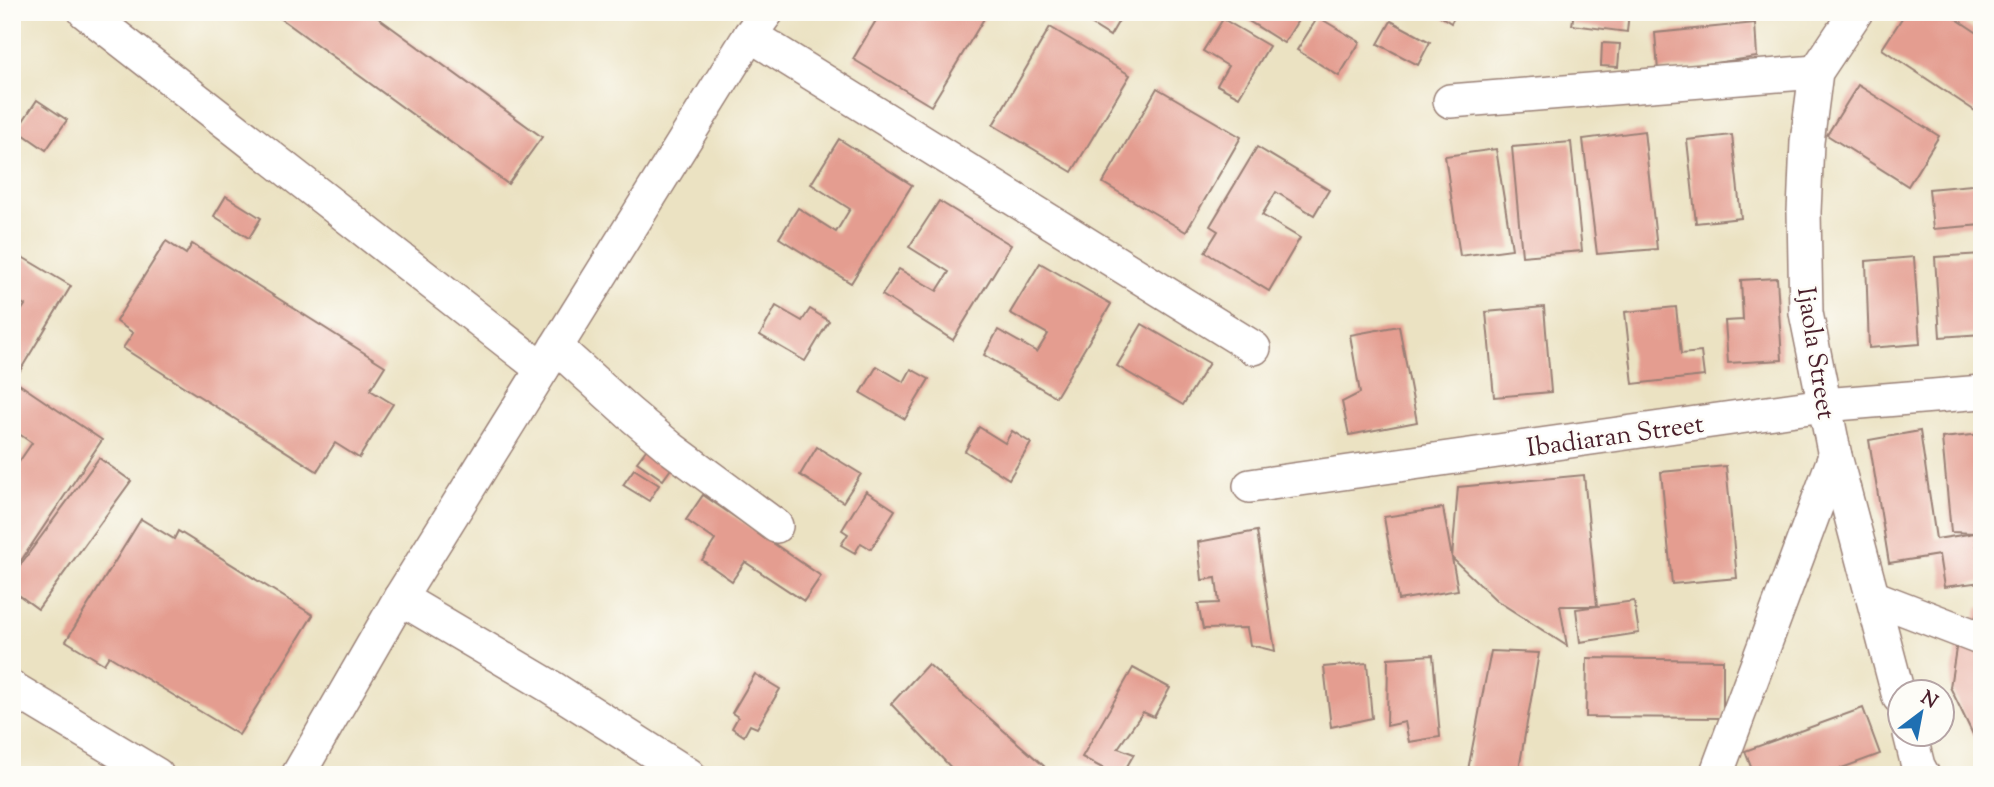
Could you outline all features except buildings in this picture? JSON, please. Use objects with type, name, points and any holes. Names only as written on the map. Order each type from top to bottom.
[{"type":"street","points":[[85,12],[549,358],[629,413],[672,449],[776,526]]},
{"type":"street","name":"Ijaola Street","points":[[1856,12],[1816,72],[1807,142],[1804,212],[1806,313],[1835,456],[1894,678]]},
{"type":"street","points":[[298,775],[400,598],[758,24],[1254,348]]},
{"type":"street","points":[[1450,101],[1816,72]]},
{"type":"street","name":"Ibadiaran Street","points":[[1250,486],[1824,405],[1982,392]]},
{"type":"street","points":[[1716,775],[1835,456]]},
{"type":"street","points":[[1872,597],[1982,639]]},
{"type":"street","points":[[400,598],[551,687],[689,775]]},
{"type":"street","points":[[12,688],[157,775]]},
{"type":"street","points":[[1914,748],[1923,775]]}]
